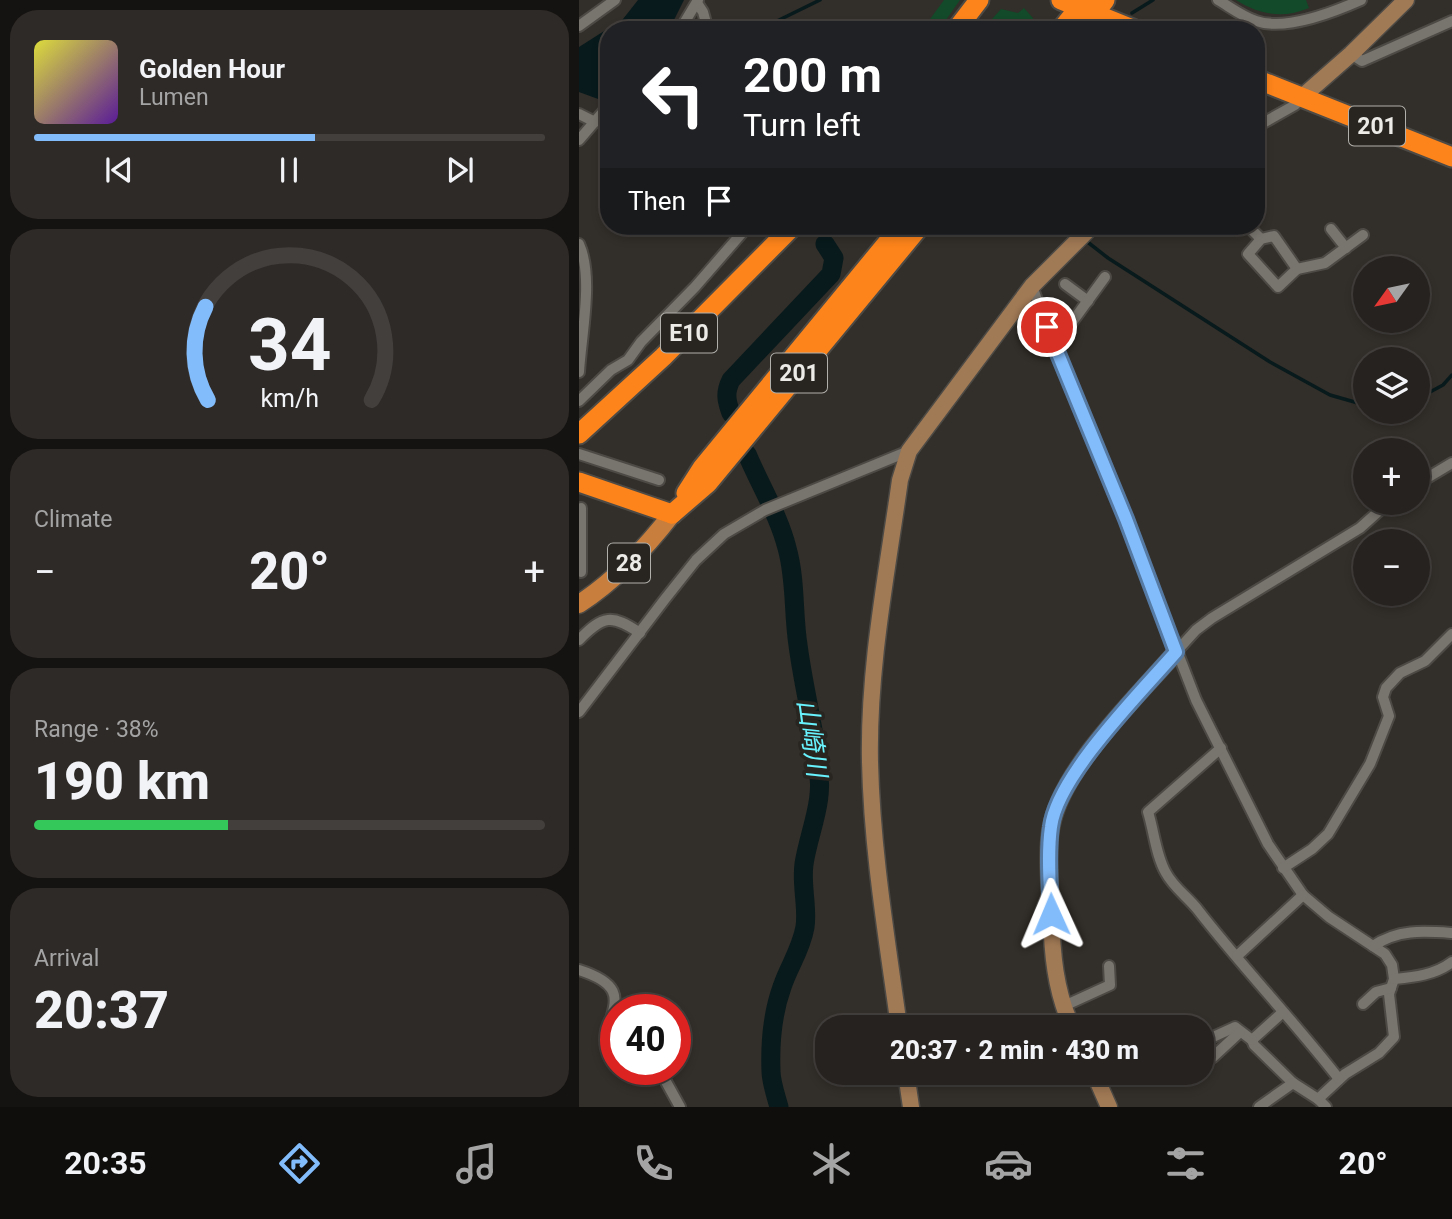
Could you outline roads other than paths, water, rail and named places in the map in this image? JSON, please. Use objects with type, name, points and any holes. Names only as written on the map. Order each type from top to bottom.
[{"type":"highway","points":[[953,21],[968,0]]},
{"type":"highway","points":[[963,21],[979,0]]},
{"type":"highway","points":[[1061,0],[1091,5],[1119,21]]},
{"type":"highway","points":[[1072,21],[1091,5]]},
{"type":"highway","name":"201","points":[[1265,83],[1452,157]]},
{"type":"highway","name":"E10","points":[[579,434],[673,348],[784,235]]},
{"type":"highway","name":"201","points":[[672,514],[702,468],[894,235]]},
{"type":"highway","name":"201","points":[[672,514],[708,483],[913,235]]},
{"type":"highway","points":[[579,482],[672,514]]},
{"type":"main road","name":"28","points":[[579,604],[601,590],[644,550],[672,514]]},
{"type":"street","points":[[579,26],[615,0]]},
{"type":"street","points":[[1218,0],[1254,21]]},
{"type":"street","points":[[1265,23],[1286,24],[1342,9],[1361,0]]},
{"type":"street","points":[[1265,122],[1295,105],[1406,0]]},
{"type":"street","points":[[686,21],[698,1]]},
{"type":"street","points":[[698,1],[706,21]]},
{"type":"street","points":[[1351,54],[1362,61],[1452,21]]},
{"type":"street","points":[[579,114],[595,122]]},
{"type":"street","points":[[579,140],[600,116]]},
{"type":"street","points":[[1331,229],[1346,248]]},
{"type":"street","points":[[582,398],[611,370],[628,360],[641,342],[695,287],[740,235]]},
{"type":"street","points":[[897,1015],[878,877],[870,761],[875,666],[900,480],[909,451],[1032,286],[1083,235]]},
{"type":"street","points":[[1257,235],[1261,239]]},
{"type":"street","points":[[1297,269],[1274,236],[1261,239],[1249,254],[1278,287],[1297,269],[1325,263],[1363,235]]},
{"type":"street","points":[[579,244],[584,256],[586,318],[580,346],[579,372]]},
{"type":"street","points":[[1054,347],[1105,277]]},
{"type":"street","points":[[1065,284],[1088,301]]},
{"type":"street","points":[[1032,286],[1196,700],[1268,844],[1303,895],[1329,917],[1385,954],[1392,965],[1389,994],[1394,1037],[1379,1054],[1339,1079],[1322,1103],[1293,1083],[1252,1040],[1235,1027],[1214,1037]]},
{"type":"street","points":[[579,378],[582,398]]},
{"type":"street","points":[[579,712],[696,560],[724,534],[765,510],[909,451]]},
{"type":"street","points":[[579,454],[659,480]]},
{"type":"street","points":[[1430,476],[1452,463]]},
{"type":"street","points":[[581,508],[581,572]]},
{"type":"street","points":[[1067,1015],[1052,958],[1051,826],[1058,802],[1092,750],[1196,630],[1360,528],[1374,515]]},
{"type":"street","points":[[579,640],[597,623],[608,618],[624,622],[640,633]]},
{"type":"street","points":[[1283,868],[1312,849],[1328,834],[1370,764],[1389,716],[1383,697],[1386,688],[1400,673],[1425,660],[1452,634]]},
{"type":"street","points":[[1221,748],[1148,811],[1165,872],[1305,1035],[1339,1079]]},
{"type":"street","points":[[1237,956],[1303,895]]},
{"type":"street","points":[[1373,946],[1403,933],[1424,930],[1452,933]]},
{"type":"street","points":[[1363,1004],[1375,992],[1444,968],[1452,962]]},
{"type":"street","points":[[1064,1006],[1110,985],[1109,966]]},
{"type":"street","points":[[579,970],[605,983],[614,994]]},
{"type":"street","points":[[1252,1040],[1283,1012]]},
{"type":"street","points":[[1214,1056],[1240,1032]]},
{"type":"street","points":[[1259,1107],[1293,1083]]},
{"type":"street","points":[[668,1085],[680,1107]]},
{"type":"street","points":[[908,1085],[911,1107]]},
{"type":"street","points":[[1099,1085],[1109,1107]]},
{"type":"waterway","points":[[777,21],[820,0]]},
{"type":"waterway","points":[[1132,13],[1153,0]]},
{"type":"waterway","points":[[1085,240],[1108,258],[1270,362],[1330,395],[1353,402]]},
{"type":"waterway","name":"山崎川","points":[[731,413],[727,396],[731,380],[831,274],[834,258],[825,244]]},
{"type":"waterway","points":[[1430,392],[1443,385],[1452,375]]},
{"type":"waterway","name":"山崎川","points":[[747,454],[784,536],[790,560],[801,668],[819,777],[818,802],[804,864],[805,927],[779,997],[773,1028],[771,1075],[779,1107]]}]
